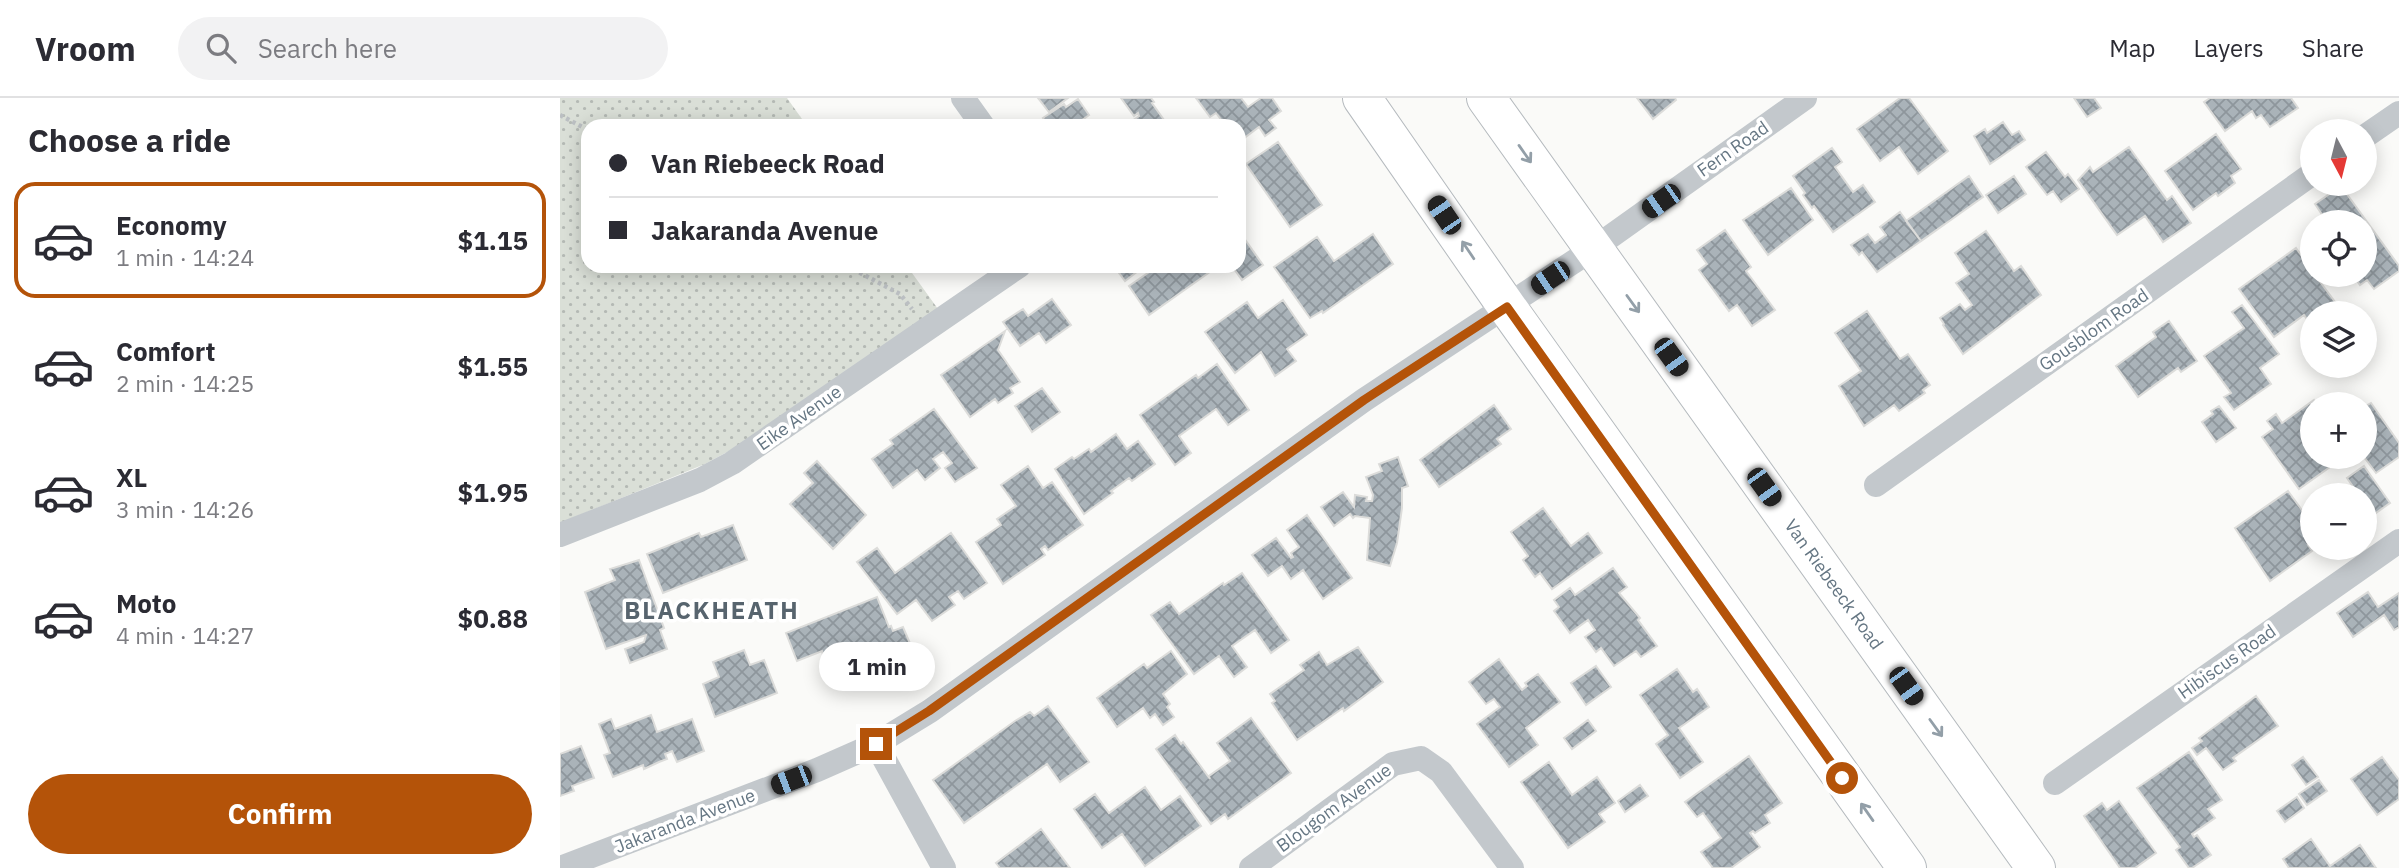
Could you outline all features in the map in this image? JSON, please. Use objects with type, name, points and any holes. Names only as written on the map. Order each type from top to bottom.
[{"type":"main road","points":[[1362,98],[1507,307],[1907,868]]},
{"type":"main road","name":"Van Riebeeck Road","points":[[1486,98],[2036,868]]},
{"type":"street","points":[[963,98],[978,119]]},
{"type":"street","name":"Fern Road","points":[[1507,307],[1805,98]]},
{"type":"street","points":[[2377,128],[2399,113]]},
{"type":"street","name":"Gousblom Road","points":[[1876,485],[2300,183]]},
{"type":"street","name":"Eike Avenue","points":[[560,535],[700,480],[732,463],[1009,273]]},
{"type":"street","name":"Jakaranda Avenue","points":[[560,868],[817,770],[876,744],[929,711],[1364,400],[1507,307]]},
{"type":"street","name":"Hibiscus Road","points":[[2055,783],[2399,541]]},
{"type":"street","points":[[876,744],[944,868]]},
{"type":"street","name":"Blougom Avenue","points":[[1251,868],[1393,764],[1421,758],[1441,772],[1512,868]]},
{"type":"path","points":[[560,115],[581,126]]},
{"type":"path","points":[[860,273],[900,294],[927,329]]},
{"type":"shaded area","points":[[560,98],[787,98],[802,119],[581,119],[581,273],[912,273],[938,309],[751,439],[705,464],[560,523]]},
{"type":"building","points":[[1038,98],[1068,98],[1049,112]]},
{"type":"building","points":[[1121,98],[1151,98],[1163,119],[1135,119],[1139,116],[1138,113],[1134,116]]},
{"type":"building","points":[[1196,98],[1241,98],[1248,107],[1261,98],[1272,98],[1281,111],[1269,120],[1276,128],[1265,136],[1259,127],[1246,137],[1246,119],[1221,119],[1216,113],[1210,117]]},
{"type":"building","points":[[1637,98],[1675,98],[1676,100],[1653,119]]},
{"type":"building","points":[[1900,98],[1909,98],[1948,151],[1918,174],[1899,147],[1880,161],[1857,129]]},
{"type":"building","points":[[2074,98],[2094,98],[2101,108],[2087,117]]},
{"type":"building","points":[[2210,98],[2291,98],[2298,108],[2270,127],[2261,115],[2256,118],[2252,111],[2225,131],[2204,102]]},
{"type":"building","points":[[1078,99],[1089,115],[1084,119],[1043,118],[1064,104],[1066,107]]},
{"type":"building","points":[[2003,122],[2012,135],[2019,131],[2025,140],[1990,164],[1974,136],[1985,129],[1987,133]]},
{"type":"building","points":[[2216,134],[2241,169],[2231,176],[2235,183],[2193,210],[2165,171]]},
{"type":"building","points":[[1278,142],[1322,205],[1290,227],[1246,164]]},
{"type":"building","points":[[2129,147],[2167,200],[2172,196],[2191,223],[2163,242],[2145,216],[2117,235],[2078,180],[2090,167],[2093,172]]},
{"type":"building","points":[[1832,148],[1842,162],[1835,167],[1853,192],[1863,185],[1875,202],[1833,232],[1814,206],[1812,208],[1793,176]]},
{"type":"building","points":[[2046,152],[2065,177],[2068,174],[2079,189],[2061,202],[2053,191],[2047,195],[2026,167]]},
{"type":"building","points":[[1969,176],[1983,197],[1921,241],[1906,221]]},
{"type":"building","points":[[2014,176],[2026,194],[1998,213],[1986,195]]},
{"type":"building","points":[[1791,188],[1813,220],[1768,255],[1743,220]]},
{"type":"building","points":[[2327,196],[2348,196],[2358,210],[2319,210],[2315,204]]},
{"type":"building","points":[[1900,212],[1921,241],[1877,272],[1862,252],[1859,255],[1851,245],[1868,234],[1875,243],[1886,235],[1880,227]]},
{"type":"building","points":[[1725,230],[1751,267],[1746,271],[1775,310],[1752,326],[1737,305],[1729,311],[1699,270],[1707,264],[1697,250]]},
{"type":"building","points":[[1986,231],[2014,271],[2021,266],[2041,295],[1963,354],[1940,318],[1960,304],[1965,310],[1972,305],[1956,283],[1969,274],[1955,253]]},
{"type":"building","points":[[1373,234],[1393,264],[1323,313],[1322,311],[1310,318],[1274,267],[1317,237],[1334,261]]},
{"type":"building","points":[[2377,236],[2399,266],[2399,271],[2377,287]]},
{"type":"building","points":[[1246,241],[1263,265],[1242,280],[1237,273],[1246,273]]},
{"type":"building","points":[[2296,248],[2300,254],[2300,287],[2324,287],[2334,301],[2300,301],[2300,318],[2274,337],[2239,289]]},
{"type":"building","points":[[1119,273],[1135,273],[1125,281]]},
{"type":"building","points":[[1148,273],[1208,273],[1149,315],[1129,286]]},
{"type":"building","points":[[1052,299],[1071,325],[1046,343],[1039,333],[1020,346],[1003,322],[1023,309],[1028,316]]},
{"type":"building","points":[[1283,300],[1307,335],[1287,349],[1296,361],[1275,376],[1261,352],[1235,373],[1205,332],[1247,302],[1258,318]]},
{"type":"building","points":[[2242,305],[2279,354],[2260,368],[2271,384],[2234,410],[2224,397],[2231,393],[2204,356],[2244,328],[2232,312]]},
{"type":"building","points":[[1867,311],[1900,359],[1908,354],[1930,385],[1923,390],[1925,393],[1899,411],[1894,405],[1864,426],[1839,386],[1861,371],[1835,333]]},
{"type":"building","points":[[2169,321],[2197,361],[2181,372],[2178,368],[2138,397],[2116,366],[2156,337],[2153,332]]},
{"type":"building","points":[[1005,331],[998,350],[1020,382],[1010,388],[1013,393],[998,403],[995,399],[970,417],[941,375]]},
{"type":"building","points":[[1217,364],[1249,410],[1228,425],[1216,409],[1179,436],[1191,453],[1175,465],[1140,415],[1196,375],[1198,378]]},
{"type":"building","points":[[1042,388],[1060,412],[1032,432],[1015,406]]},
{"type":"building","points":[[1494,405],[1511,429],[1497,439],[1501,444],[1439,487],[1420,460]]},
{"type":"building","points":[[2219,406],[2236,428],[2216,442],[2202,422]]},
{"type":"building","points":[[934,409],[977,468],[955,482],[945,468],[952,463],[943,452],[933,459],[940,468],[925,480],[917,470],[893,488],[872,459],[893,444],[890,440]]},
{"type":"building","points":[[2300,410],[2300,469],[2327,469],[2307,483],[2300,483],[2299,489],[2262,437],[2273,429],[2267,421],[2276,414],[2282,423]]},
{"type":"building","points":[[2377,412],[2399,443],[2399,457],[2376,473],[2373,469],[2377,469]]},
{"type":"building","points":[[1116,434],[1127,449],[1138,441],[1155,464],[1132,481],[1129,478],[1084,514],[1055,469],[1072,457],[1074,459],[1089,449],[1091,452]]},
{"type":"building","points":[[1398,457],[1408,486],[1402,488],[1397,543],[1390,566],[1367,560],[1370,518],[1353,518],[1350,514],[1334,526],[1321,507],[1343,492],[1354,507],[1355,495],[1367,497],[1366,501],[1372,501],[1373,495],[1366,477],[1382,471],[1379,464]]},
{"type":"building","points":[[817,461],[866,515],[833,549],[790,504],[813,483],[804,473]]},
{"type":"building","points":[[1028,466],[1043,488],[1052,482],[1083,525],[1048,550],[1045,546],[1041,549],[1045,555],[1003,584],[976,542],[1001,525],[997,519],[1016,506],[1001,485]]},
{"type":"building","points":[[2360,469],[2366,469],[2376,483],[2351,483],[2347,478]]},
{"type":"building","points":[[2377,484],[2390,503],[2377,512]]},
{"type":"building","points":[[2288,491],[2300,508],[2300,560],[2270,581],[2235,528]]},
{"type":"building","points":[[1543,508],[1571,546],[1588,533],[1602,553],[1552,589],[1540,573],[1535,577],[1523,560],[1528,556],[1511,532]]},
{"type":"building","points":[[1307,515],[1352,578],[1323,599],[1303,570],[1291,579],[1282,566],[1268,576],[1252,555],[1276,538],[1291,558],[1293,557],[1291,553],[1299,547],[1287,530]]},
{"type":"building","points":[[733,525],[747,560],[663,593],[647,554],[699,533],[701,537]]},
{"type":"building","points":[[951,533],[987,583],[964,599],[958,591],[949,597],[955,605],[932,621],[916,600],[897,614],[857,562],[877,548],[895,573]]},
{"type":"building","points":[[639,560],[664,628],[660,630],[667,649],[630,663],[625,649],[644,642],[646,635],[606,649],[585,592],[615,580],[610,569]]},
{"type":"building","points":[[1613,568],[1627,587],[1619,593],[1640,618],[1638,620],[1657,646],[1641,657],[1636,651],[1614,666],[1601,648],[1596,652],[1585,637],[1595,630],[1588,620],[1570,633],[1554,611],[1559,607],[1554,600],[1570,588],[1575,595]]},
{"type":"building","points":[[1242,573],[1289,640],[1271,653],[1255,630],[1232,646],[1247,667],[1234,677],[1219,656],[1194,674],[1151,615],[1170,602],[1179,614]]},
{"type":"building","points":[[2368,592],[2378,607],[2399,593],[2399,627],[2394,630],[2384,615],[2353,637],[2337,613]]},
{"type":"building","points":[[877,597],[889,627],[891,626],[893,631],[903,627],[912,648],[879,664],[872,647],[849,656],[845,647],[823,655],[822,651],[797,661],[786,633]]},
{"type":"building","points":[[1358,647],[1383,682],[1344,711],[1343,708],[1297,740],[1272,703],[1275,701],[1270,694],[1304,670],[1300,665],[1319,652],[1327,665]]},
{"type":"building","points":[[744,650],[750,665],[764,660],[777,693],[715,717],[703,684],[719,677],[713,662]]},
{"type":"building","points":[[1171,651],[1187,674],[1163,694],[1174,717],[1163,725],[1155,714],[1150,718],[1143,708],[1117,727],[1097,698],[1144,664],[1147,668]]},
{"type":"building","points":[[1499,659],[1522,690],[1527,686],[1525,683],[1538,674],[1560,702],[1526,728],[1538,745],[1509,767],[1477,724],[1500,707],[1494,699],[1486,704],[1469,682]]},
{"type":"building","points":[[1596,666],[1611,687],[1586,705],[1571,683]]},
{"type":"building","points":[[1677,669],[1693,692],[1697,689],[1709,707],[1679,728],[1703,762],[1680,778],[1656,744],[1668,735],[1640,695]]},
{"type":"building","points":[[2256,696],[2278,726],[2233,758],[2236,761],[2223,770],[2206,748],[2197,755],[2192,748],[2202,741],[2199,738]]},
{"type":"building","points":[[1048,706],[1089,762],[1060,782],[1047,764],[964,823],[933,780],[1015,721],[1030,712],[1034,716]]},
{"type":"building","points":[[651,715],[657,732],[692,719],[704,751],[677,762],[672,751],[665,754],[667,759],[644,769],[643,765],[613,777],[604,755],[610,753],[599,724],[611,719],[615,729]]},
{"type":"building","points":[[1251,718],[1291,773],[1228,819],[1225,814],[1211,824],[1156,749],[1175,735],[1210,779],[1209,776],[1230,761],[1217,743]]},
{"type":"building","points":[[1588,720],[1596,731],[1572,749],[1564,738]]},
{"type":"building","points":[[581,746],[594,778],[572,786],[574,791],[560,796],[560,754]]},
{"type":"building","points":[[2189,752],[2222,800],[2208,809],[2215,818],[2192,834],[2194,837],[2197,835],[2211,855],[2192,868],[2189,868],[2176,850],[2180,847],[2137,788]]},
{"type":"building","points":[[1749,756],[1782,803],[1765,815],[1770,823],[1755,833],[1750,833],[1760,847],[1731,868],[1713,868],[1701,852],[1721,838],[1703,813],[1697,817],[1685,802]]},
{"type":"building","points":[[2303,757],[2318,777],[2306,785],[2292,765]]},
{"type":"building","points":[[2382,757],[2399,780],[2399,799],[2377,815],[2351,779]]},
{"type":"building","points":[[1549,762],[1572,795],[1597,777],[1615,803],[1599,814],[1605,822],[1568,848],[1521,782]]},
{"type":"building","points":[[2319,780],[2327,791],[2307,805],[2299,794]]},
{"type":"building","points":[[1640,785],[1648,796],[1625,812],[1618,801]]},
{"type":"building","points":[[1145,787],[1161,810],[1180,796],[1201,826],[1145,866],[1122,834],[1102,848],[1074,809],[1095,794],[1109,813]]},
{"type":"building","points":[[2297,797],[2304,808],[2285,822],[2277,811]]},
{"type":"building","points":[[2119,801],[2156,853],[2135,868],[2120,868],[2084,816],[2102,803],[2107,810]]},
{"type":"building","points":[[1041,829],[1070,868],[1000,868],[996,863]]},
{"type":"building","points":[[2311,839],[2330,866],[2360,845],[2376,868],[2289,868],[2283,859]]},
{"type":"district","name":"BLACKHEATH","points":[[712,611]]},
{"type":"route","points":[[876,744],[929,711],[1364,400],[1507,307],[1842,778]]}]
